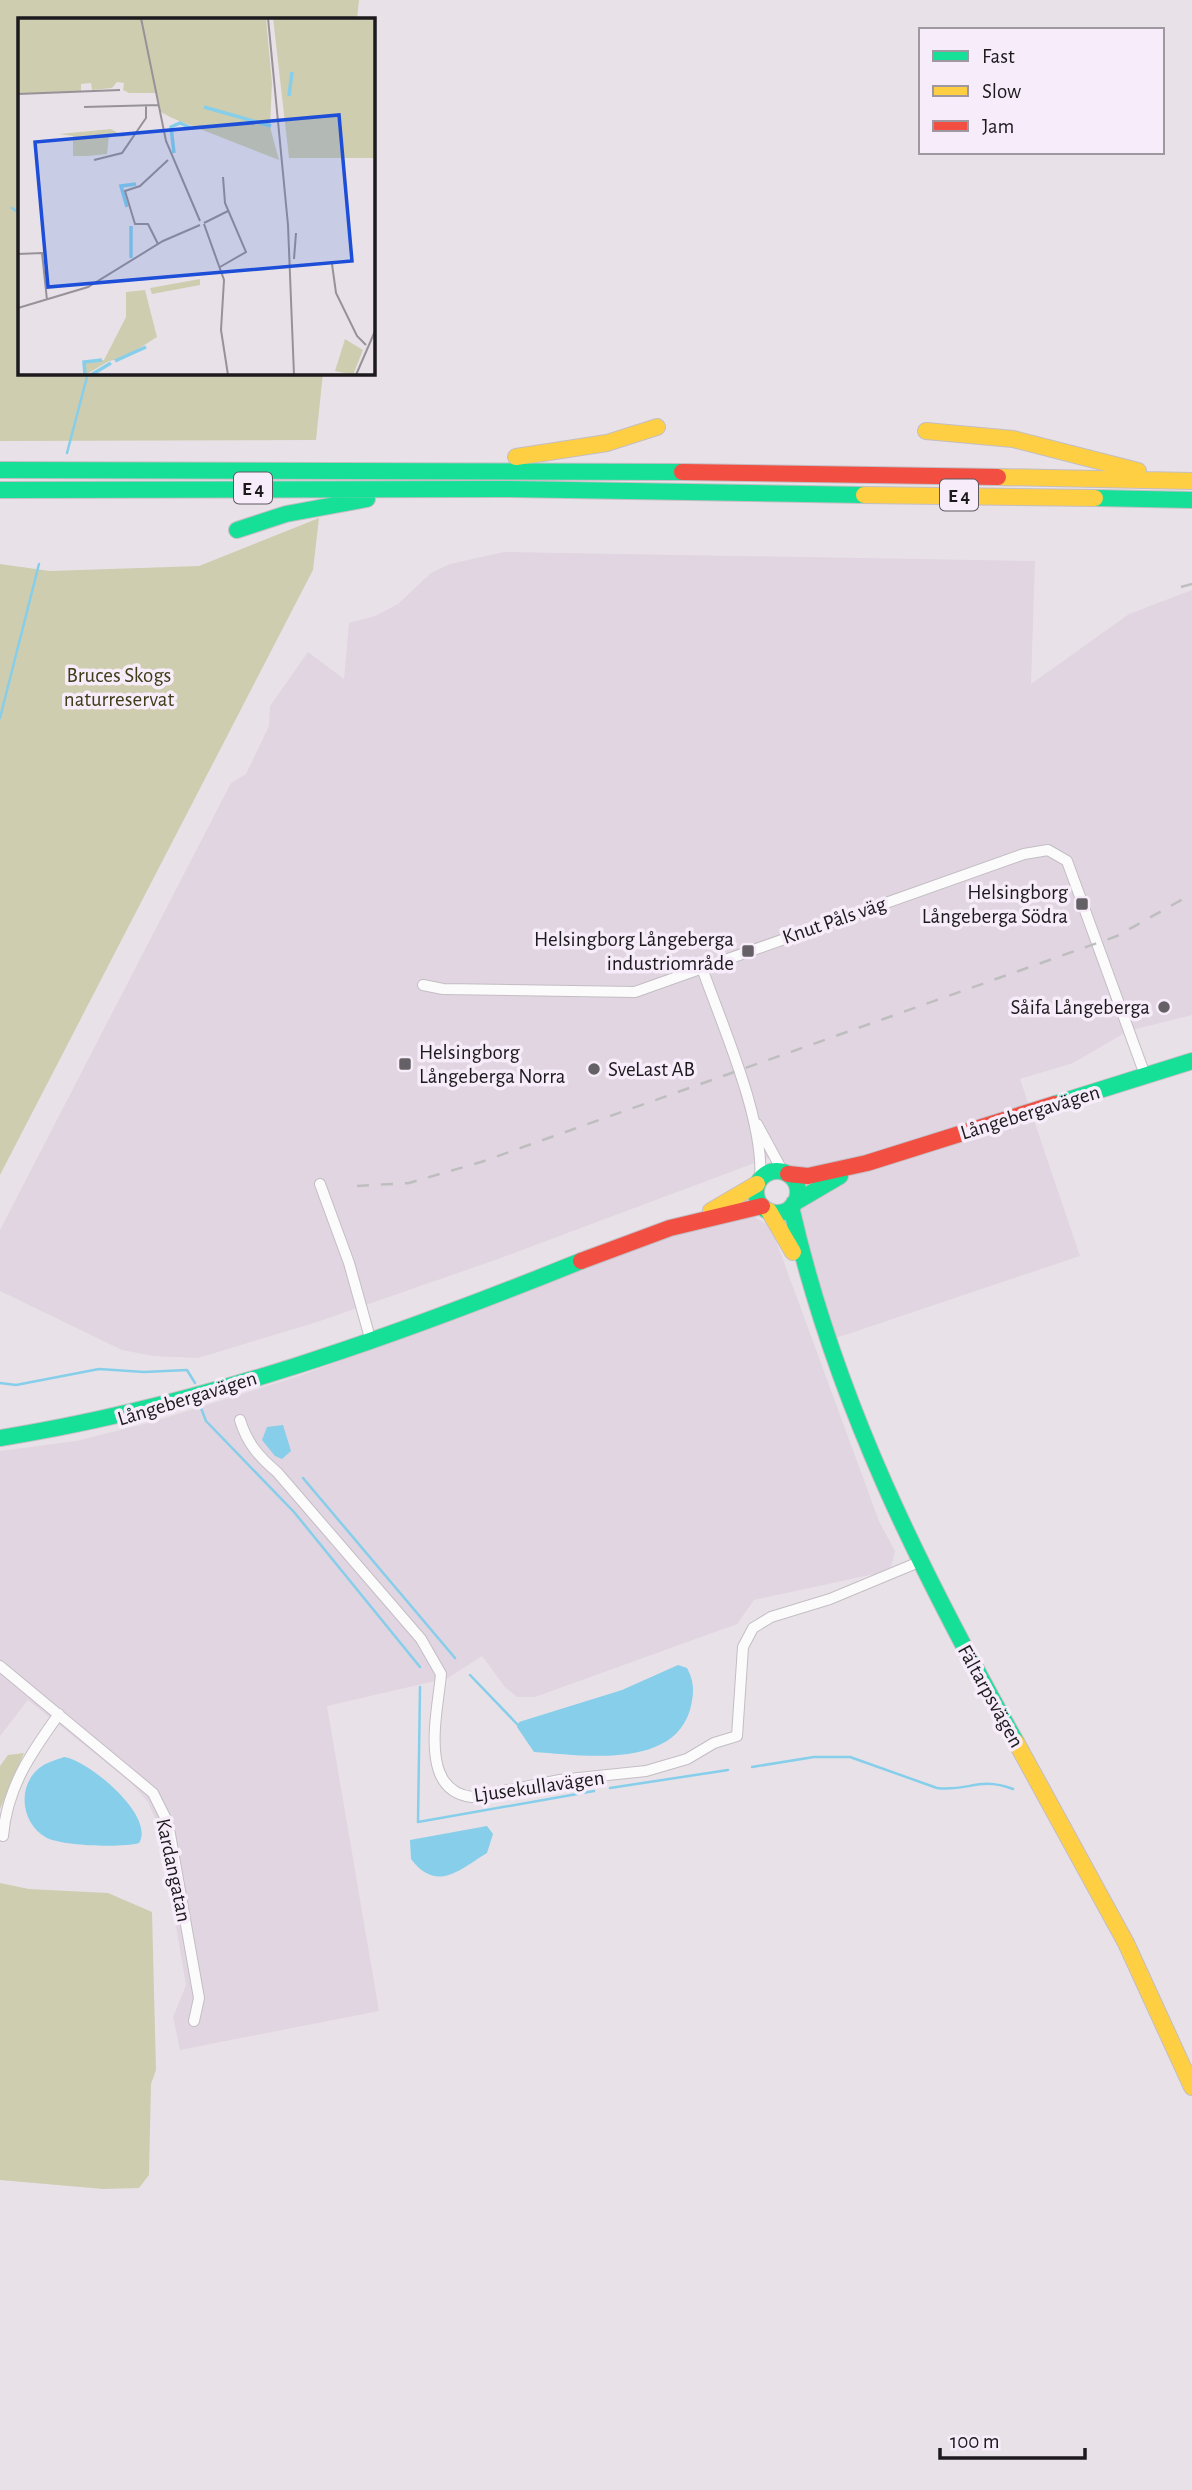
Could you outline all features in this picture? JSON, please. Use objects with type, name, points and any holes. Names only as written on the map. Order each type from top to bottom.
[{"type":"main road","points":[[394,469],[556,453],[607,443],[657,427]]},
{"type":"main road","points":[[926,431],[1013,439],[1184,480]]},
{"type":"main road","name":"E 4","points":[[0,470],[394,469],[872,473],[1184,480]]},
{"type":"main road","points":[[237,530],[286,513],[356,500],[506,489]]},
{"type":"main road","name":"E 4","points":[[0,490],[506,489],[1192,500]]},
{"type":"main road","name":"Långebergavägen","points":[[785,1173],[808,1175],[867,1163],[1192,1061]]},
{"type":"main road","name":"Långebergavägen","points":[[792,1205],[826,1182],[867,1163]]},
{"type":"main road","points":[[767,1173],[785,1173],[797,1188],[792,1205],[778,1213],[765,1209],[757,1198],[758,1182],[767,1173]]},
{"type":"main road","name":"Långebergavägen","points":[[687,1223],[758,1182]]},
{"type":"main road","name":"Fältarpsvägen","points":[[792,1205],[813,1296]]},
{"type":"main road","name":"Långebergavägen","points":[[0,1438],[122,1419],[370,1338],[687,1223],[765,1209]]},
{"type":"main road","name":"Fältarpsvägen","points":[[765,1209],[787,1238],[813,1296],[871,1456],[919,1562],[1115,1923],[1155,2001],[1192,2087]]},
{"type":"street","name":"Knut Påls väg","points":[[423,985],[443,989],[622,994],[1031,852],[1051,850],[1062,856],[1068,864],[1145,1075]]},
{"type":"street","points":[[702,968],[751,1112],[761,1164],[758,1182]]},
{"type":"street","points":[[751,1112],[785,1173]]},
{"type":"street","points":[[320,1184],[349,1263],[370,1338]]},
{"type":"street","name":"Ljusekullavägen","points":[[240,1420],[245,1438],[261,1459],[277,1472],[421,1639],[438,1664],[441,1674],[436,1763],[445,1782],[462,1796],[472,1797],[560,1780],[646,1771],[687,1759],[714,1743],[737,1736],[742,1653],[747,1636],[753,1628],[771,1617],[866,1585],[919,1562]]},
{"type":"street","name":"Kardangatan","points":[[0,1666],[153,1793],[165,1816],[199,1998],[194,2021]]},
{"type":"street","points":[[3,1836],[9,1796],[24,1763],[59,1714]]},
{"type":"shaded area","points":[[504,552],[1035,561],[1031,684],[1129,614],[1192,590],[1192,1015],[1128,1031],[1073,1063],[1020,1079],[1080,1256],[836,1338],[799,1217],[806,1184],[782,1160],[768,1158],[498,1259],[317,1322],[198,1358],[153,1356],[122,1350],[0,1291],[0,1230],[231,783],[246,774],[269,726],[270,706],[308,652],[344,679],[349,623],[375,616],[398,604],[431,573],[450,564]]},
{"type":"shaded area","points":[[749,1214],[766,1224],[775,1238],[879,1521],[895,1551],[891,1567],[879,1573],[754,1600],[737,1624],[535,1697],[517,1697],[505,1687],[482,1656],[448,1678],[327,1706],[379,2011],[180,2050],[173,2017],[186,1985],[159,1827],[148,1802],[130,1782],[28,1700],[0,1736],[0,1451],[76,1441],[152,1422],[302,1375],[710,1222]]},
{"type":"green space","points":[[0,0],[359,0],[357,18],[18,18],[18,374],[323,374],[316,440],[0,441]]},
{"type":"green space","name":"Bruces Skogs naturreservat","points":[[319,518],[313,570],[0,1175],[0,564],[50,571],[199,566]]},
{"type":"green space","points":[[24,1753],[0,1809],[0,1766],[8,1755]]},
{"type":"green space","points":[[0,1883],[29,1889],[108,1893],[152,1912],[156,2070],[151,2084],[149,2175],[139,2188],[103,2189],[0,2180]]},
{"type":"water","points":[[283,1425],[291,1451],[282,1459],[275,1456],[262,1440],[267,1427]]},
{"type":"water","points":[[678,1665],[687,1668],[693,1684],[690,1710],[680,1729],[665,1742],[645,1750],[623,1755],[599,1756],[534,1752],[517,1727],[519,1722],[622,1690]]},
{"type":"water","points":[[64,1757],[88,1768],[117,1791],[138,1819],[142,1832],[139,1843],[107,1846],[66,1843],[47,1838],[32,1825],[25,1808],[29,1780],[41,1766]]},
{"type":"water","points":[[487,1826],[493,1834],[487,1853],[458,1871],[439,1877],[430,1875],[411,1859],[410,1840]]},
{"type":"waterway","points":[[12,208],[18,212]]},
{"type":"waterway","points":[[67,453],[88,374]]},
{"type":"waterway","points":[[0,718],[39,564]]},
{"type":"waterway","points":[[0,1383],[16,1385],[99,1369],[144,1372],[187,1370],[195,1383]]},
{"type":"waterway","points":[[201,1408],[206,1421],[294,1512],[420,1667]]},
{"type":"waterway","points":[[303,1478],[455,1658]]},
{"type":"waterway","points":[[470,1675],[518,1725]]},
{"type":"waterway","points":[[420,1687],[418,1822],[594,1791]]},
{"type":"waterway","points":[[752,1767],[814,1757],[850,1757],[937,1788],[991,1784],[1013,1789]]},
{"type":"waterway","points":[[610,1788],[728,1770]]},
{"type":"railway","points":[[1181,587],[1192,584]]},
{"type":"railway","points":[[357,1186],[409,1183],[481,1162],[1117,936],[1192,894]]},
{"type":"traffic: fast","points":[[0,470],[682,472]]},
{"type":"traffic: fast","points":[[0,490],[506,489],[864,495]]},
{"type":"traffic: fast","points":[[1095,498],[1192,500]]},
{"type":"traffic: fast","points":[[237,530],[286,514],[367,499]]},
{"type":"traffic: fast","points":[[1055,1104],[1192,1061]]},
{"type":"traffic: fast","points":[[777,1171],[792,1177],[798,1192],[792,1207],[777,1213],[762,1207],[756,1192],[762,1177],[777,1171]]},
{"type":"traffic: fast","points":[[794,1203],[840,1176]]},
{"type":"traffic: fast","points":[[791,1207],[809,1279],[831,1348],[884,1483],[947,1613],[1016,1742]]},
{"type":"traffic: fast","points":[[0,1438],[149,1408],[223,1388],[368,1342],[581,1261]]},
{"type":"traffic: slow","points":[[516,457],[607,443],[657,427]]},
{"type":"traffic: slow","points":[[926,431],[1013,439],[1138,471]]},
{"type":"traffic: slow","points":[[998,477],[1192,481]]},
{"type":"traffic: slow","points":[[864,495],[1095,498]]},
{"type":"traffic: slow","points":[[711,1211],[757,1184]]},
{"type":"traffic: slow","points":[[769,1211],[793,1252]]},
{"type":"traffic: slow","points":[[1016,1742],[1126,1943],[1192,2087]]},
{"type":"traffic: jam","points":[[682,472],[998,477]]},
{"type":"traffic: jam","points":[[788,1174],[808,1176],[867,1163],[1055,1104]]},
{"type":"traffic: jam","points":[[581,1261],[670,1228],[762,1206]]},
{"type":"place","name":"Helsingborg Långeberga Södra","points":[[1082,904]]},
{"type":"place","name":"Helsingborg Långeberga industriområde","points":[[748,951]]},
{"type":"place","name":"Såifa Långeberga","points":[[1164,1007]]},
{"type":"place","name":"Helsingborg Långeberga Norra","points":[[405,1064]]},
{"type":"place","name":"SveLast AB","points":[[594,1069]]}]
